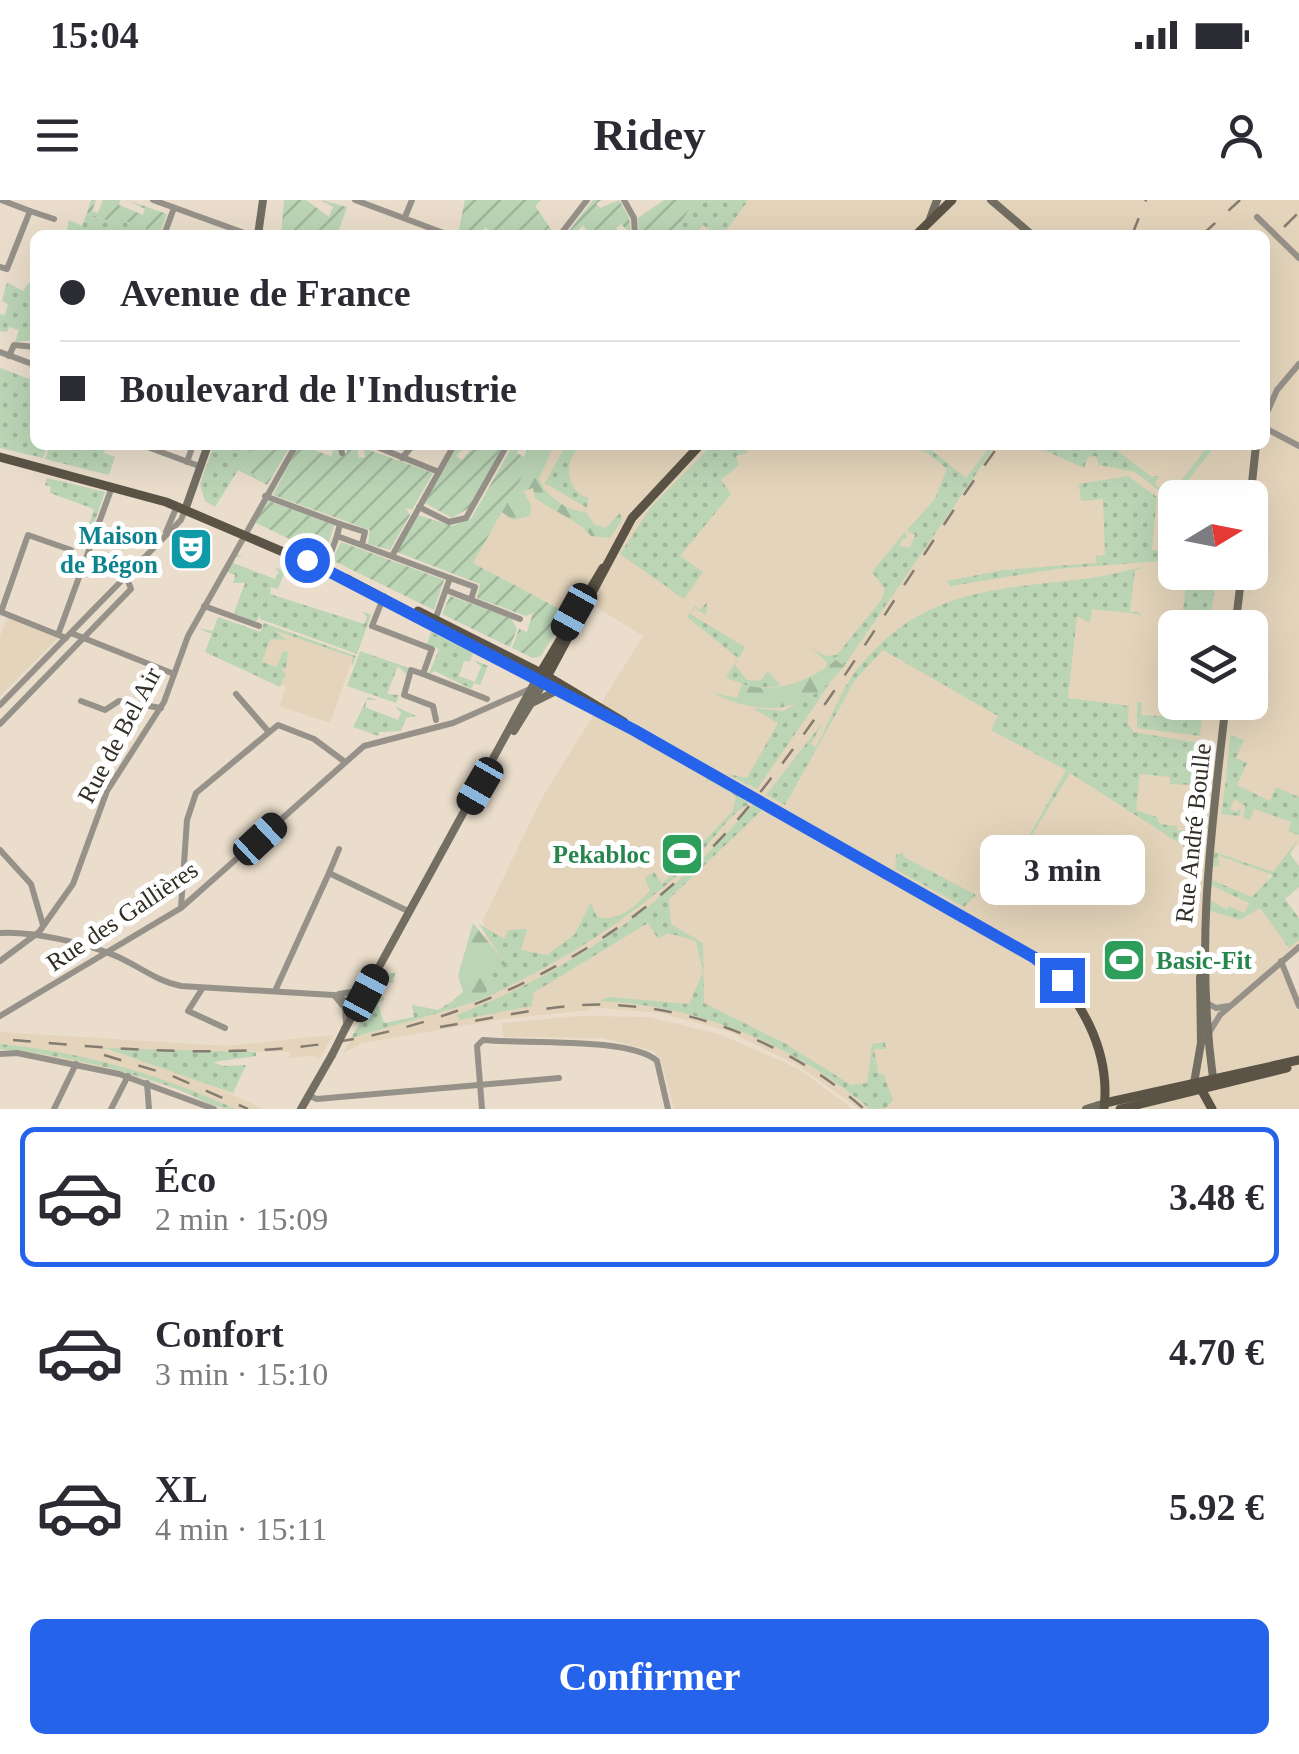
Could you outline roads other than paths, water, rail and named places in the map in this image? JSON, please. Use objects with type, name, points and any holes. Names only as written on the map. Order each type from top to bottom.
[{"type":"main road","points":[[921,230],[952,200]]},
{"type":"main road","points":[[539,680],[601,582],[603,568],[645,501],[695,450]]},
{"type":"main road","points":[[0,456],[181,508],[244,531],[347,579],[634,730],[1035,958],[1062,980],[1079,1003],[1093,1034],[1106,1090],[1104,1106],[1299,1063]]},
{"type":"main road","points":[[539,680],[634,730]]},
{"type":"main road","points":[[1213,1108],[1228,1079]]},
{"type":"main road","points":[[1206,1084],[1213,1108]]},
{"type":"main road","points":[[1120,1109],[1206,1084]]},
{"type":"street","points":[[1,200],[54,220]]},
{"type":"street","points":[[153,200],[236,230]]},
{"type":"street","points":[[259,230],[263,200]]},
{"type":"street","points":[[354,200],[377,204],[438,230]]},
{"type":"street","points":[[405,217],[412,200]]},
{"type":"street","points":[[564,230],[587,200]]},
{"type":"street","points":[[624,200],[634,218],[635,230]]},
{"type":"street","points":[[924,227],[937,200]]},
{"type":"street","points":[[996,202],[1027,230]]},
{"type":"street","points":[[166,230],[174,208]]},
{"type":"street","points":[[0,267],[8,269],[30,211]]},
{"type":"street","points":[[1257,217],[1299,258]]},
{"type":"street","points":[[9,356],[14,345],[22,342],[30,345]]},
{"type":"street","points":[[0,352],[30,363]]},
{"type":"street","points":[[1270,403],[1299,364]]},
{"type":"street","points":[[1270,429],[1299,446]]},
{"type":"street","points":[[155,450],[200,466]]},
{"type":"street","points":[[187,462],[191,450]]},
{"type":"street","points":[[0,706],[65,634],[164,538],[206,450]]},
{"type":"street","name":"Rue de Bel Air","points":[[0,961],[41,929],[73,884],[107,791],[161,708],[204,606],[293,450]]},
{"type":"street","points":[[384,450],[439,472]]},
{"type":"street","points":[[402,458],[409,450]]},
{"type":"street","points":[[392,556],[451,450]]},
{"type":"street","points":[[419,507],[449,522],[466,518],[504,450]]},
{"type":"street","points":[[1252,480],[1254,450]]},
{"type":"street","points":[[65,634],[78,553],[112,486]]},
{"type":"street","points":[[265,496],[366,532],[362,544]]},
{"type":"street","points":[[324,569],[340,524]]},
{"type":"street","points":[[78,553],[28,536],[0,613],[174,674]]},
{"type":"street","points":[[337,536],[475,586],[471,599]]},
{"type":"street","points":[[0,724],[131,589],[126,576]]},
{"type":"street","points":[[433,622],[450,578]]},
{"type":"street","points":[[446,590],[520,618]]},
{"type":"street","points":[[383,598],[372,626],[432,649],[422,674]]},
{"type":"street","points":[[204,606],[259,626]]},
{"type":"street","points":[[436,720],[433,706],[404,695],[411,670],[487,700]]},
{"type":"street","points":[[301,1109],[539,680]]},
{"type":"street","name":"Rue des Gallières","points":[[0,1016],[180,908],[345,762],[378,740],[443,726],[524,701],[539,680]]},
{"type":"street","points":[[524,701],[556,691]]},
{"type":"street","points":[[236,694],[268,730]]},
{"type":"street","points":[[81,701],[104,710],[119,701],[161,708]]},
{"type":"street","name":"Rue André Boulle","points":[[1206,1084],[1201,1043],[1209,1012],[1199,991],[1202,914],[1224,720]]},
{"type":"street","points":[[180,908],[193,800],[204,784],[268,730],[278,726],[314,739],[345,762]]},
{"type":"street","points":[[275,991],[339,849]]},
{"type":"street","points":[[0,850],[23,871],[35,892],[41,929]]},
{"type":"street","points":[[329,873],[410,912]]},
{"type":"street","points":[[0,933],[41,929],[108,953],[166,983],[203,988],[333,994],[358,991],[377,972]]},
{"type":"street","points":[[1209,1012],[1230,1006],[1299,947]]},
{"type":"street","points":[[1280,961],[1299,1006]]},
{"type":"street","name":"Rue André Boulle","points":[[1202,968],[1211,1064],[1206,1084]]},
{"type":"street","points":[[203,988],[188,1011],[225,1028]]},
{"type":"street","points":[[333,994],[359,1006]]},
{"type":"street","points":[[333,994],[346,1009],[346,1028]]},
{"type":"street","points":[[482,1109],[478,1041],[590,1043],[655,1057],[668,1109]]},
{"type":"street","points":[[0,1054],[76,1064],[128,1076],[214,1109]]},
{"type":"street","points":[[54,1109],[76,1064]]},
{"type":"street","points":[[1211,1064],[1228,1079]]},
{"type":"street","points":[[111,1109],[128,1076]]},
{"type":"street","points":[[309,1096],[316,1099],[559,1078]]},
{"type":"street","points":[[147,1083],[149,1109]]},
{"type":"street","points":[[1086,1109],[1104,1106]]},
{"type":"railway","points":[[1134,230],[1146,200]]},
{"type":"railway","points":[[1207,230],[1240,200]]},
{"type":"railway","points":[[1284,227],[1299,212]]},
{"type":"railway","points":[[13,1040],[207,1051],[323,1044],[446,1015],[562,963],[666,891],[754,800],[818,714],[996,450]]},
{"type":"railway","points":[[440,1027],[583,1005],[659,1010],[734,1030],[769,1046],[835,1085],[864,1109]]},
{"type":"railway","points":[[104,1055],[170,1075],[248,1109]]},
{"type":"place","name":"Maison de Bégon","points":[[191,549]]},
{"type":"place","name":"Pekabloc","points":[[682,854]]},
{"type":"place","name":"Basic-Fit","points":[[1124,960]]}]
